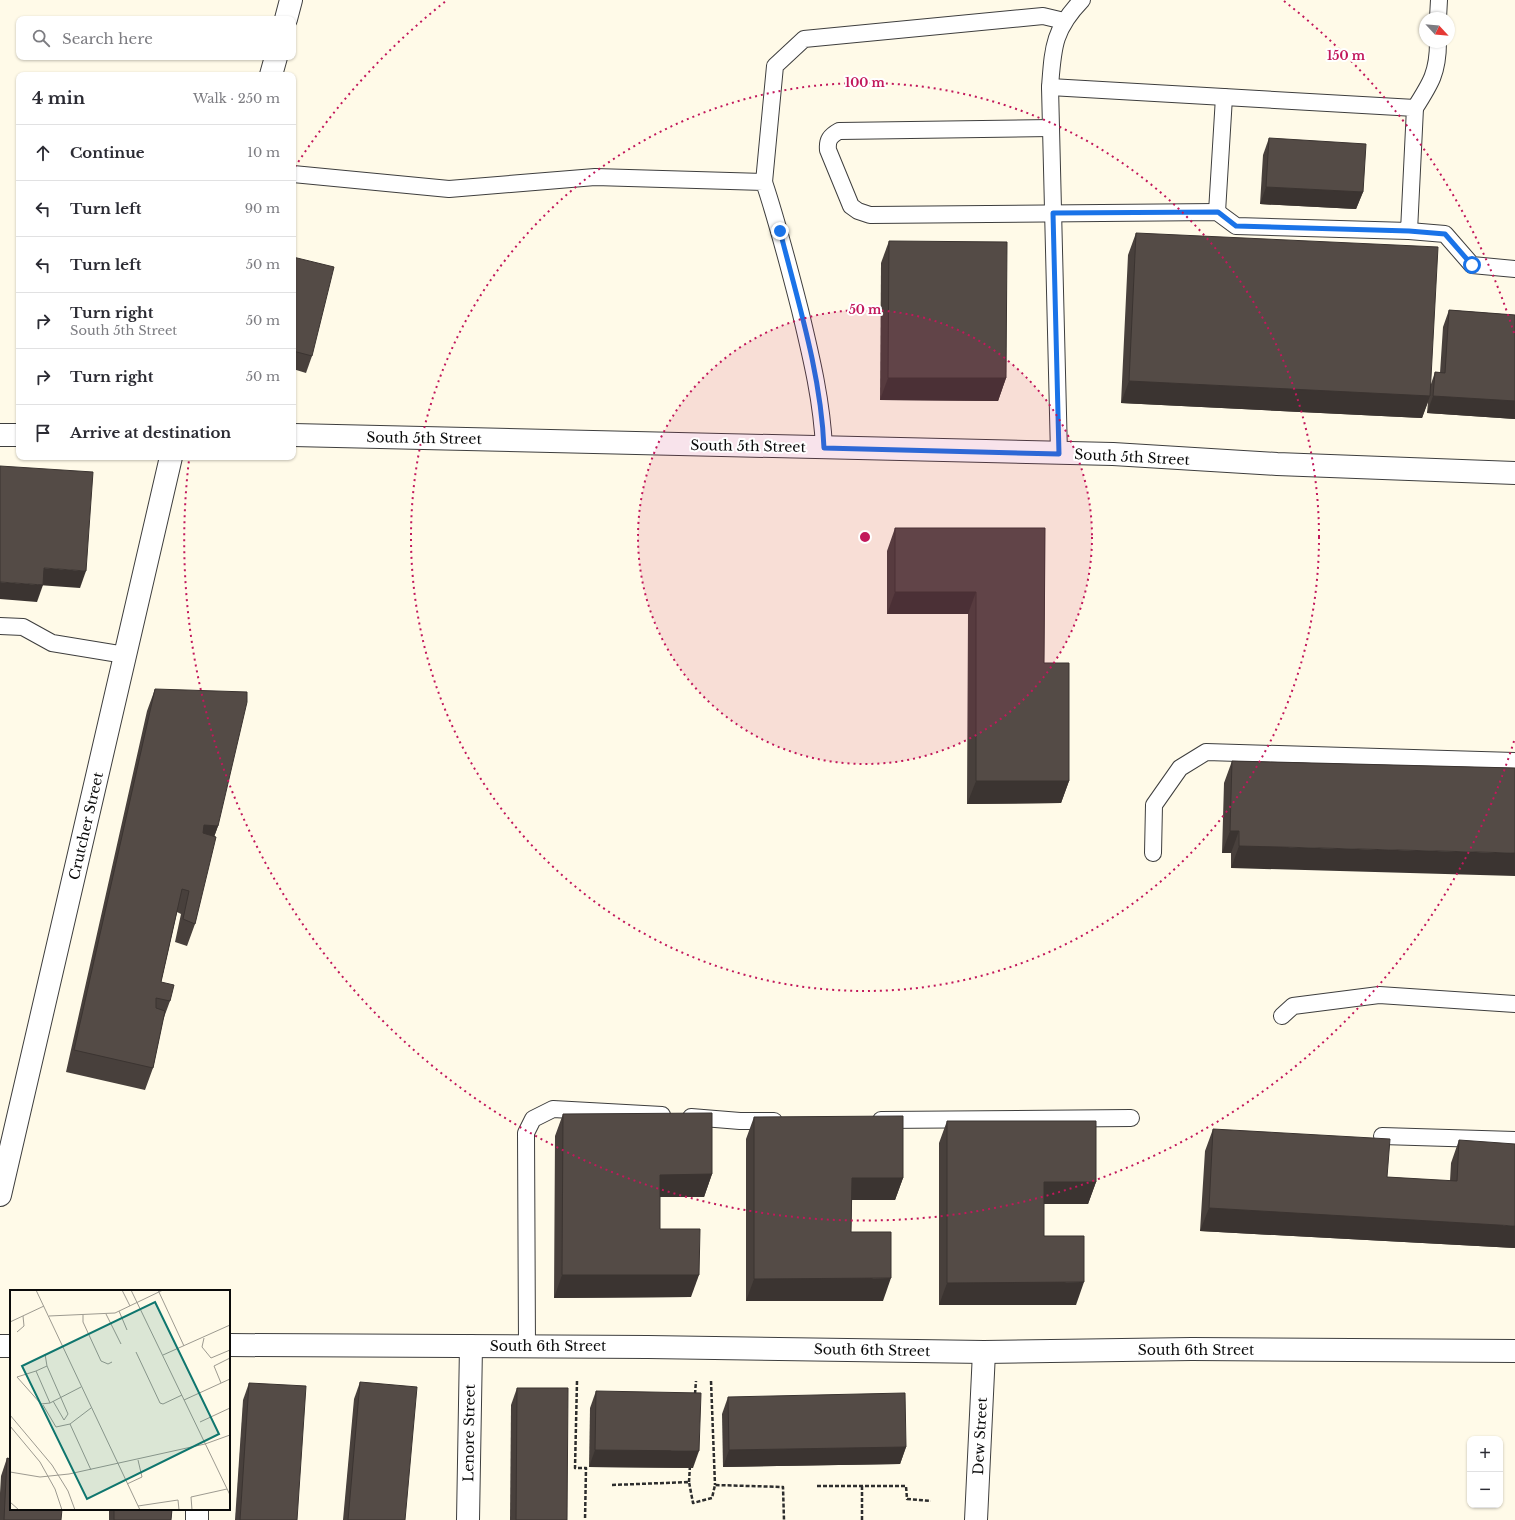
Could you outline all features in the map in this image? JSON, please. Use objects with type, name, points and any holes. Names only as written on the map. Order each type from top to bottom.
[{"type":"street","points":[[287,16],[291,0]]},
{"type":"street","points":[[273,72],[275,60]]},
{"type":"street","points":[[0,435],[16,435]]},
{"type":"street","name":"South 5th Street","points":[[296,435],[1059,454],[1113,454],[1277,464],[1515,473]]},
{"type":"street","name":"Crutcher Street","points":[[0,1195],[171,460]]},
{"type":"street","name":"South 6th Street","points":[[230,1345],[527,1346],[984,1352],[1185,1349],[1515,1351]]},
{"type":"street","name":"Lenore Street","points":[[468,1520],[471,1346]]},
{"type":"street","name":"Dew Street","points":[[976,1520],[984,1352]]},
{"type":"lane","points":[[1059,454],[1050,87],[1053,47],[1068,14],[1082,0]]},
{"type":"lane","points":[[1438,12],[1439,0]]},
{"type":"lane","points":[[824,448],[823,420],[813,365],[780,231],[764,182],[775,66],[804,39],[1043,16],[1064,21]]},
{"type":"lane","points":[[1409,231],[1415,108],[1430,86],[1436,70],[1438,48]]},
{"type":"lane","points":[[1050,87],[1415,108]]},
{"type":"lane","points":[[1218,212],[1224,97]]},
{"type":"lane","points":[[1050,128],[839,131],[831,136],[828,142],[828,150],[851,206],[858,211],[870,215],[1218,212],[1236,226],[1409,231],[1445,234],[1472,265],[1515,269]]},
{"type":"lane","points":[[296,174],[449,189],[595,177],[764,182]]},
{"type":"lane","points":[[0,626],[23,627],[52,643],[125,655]]},
{"type":"lane","points":[[1153,853],[1154,806],[1180,768],[1206,752],[1515,761]]},
{"type":"lane","points":[[1282,1016],[1293,1006],[1379,995],[1515,1004]]},
{"type":"lane","points":[[527,1346],[526,1133],[533,1119],[553,1109],[607,1111],[740,1121],[788,1121]]},
{"type":"lane","points":[[867,1120],[1131,1118]]},
{"type":"lane","points":[[1382,1136],[1515,1140]]},
{"type":"path","points":[[577,1381],[575,1468],[586,1468],[585,1520]]},
{"type":"path","points":[[695,1396],[696,1381]]},
{"type":"path","points":[[691,1459],[689,1482],[693,1503],[712,1498],[715,1485],[711,1381]]},
{"type":"path","points":[[612,1485],[689,1482]]},
{"type":"path","points":[[715,1485],[783,1487],[784,1520]]},
{"type":"path","points":[[817,1486],[906,1486],[907,1499],[931,1501]]},
{"type":"path","points":[[862,1486],[862,1520]]},
{"type":"building","points":[[1269,138],[1366,144],[1363,192],[1266,187]]},
{"type":"building","points":[[1136,233],[1438,247],[1430,396],[1129,381]]},
{"type":"building","points":[[889,241],[1007,242],[1006,378],[888,378]]},
{"type":"building","points":[[296,258],[334,267],[312,356],[296,352]]},
{"type":"building","points":[[1449,310],[1515,315],[1515,401],[1433,396],[1435,372],[1445,373]]},
{"type":"building","points":[[0,466],[93,472],[86,571],[44,568],[43,585],[0,582]]},
{"type":"building","points":[[895,528],[1045,528],[1044,663],[1069,663],[1069,781],[976,781],[976,592],[895,592]]},
{"type":"building","points":[[155,689],[247,692],[247,702],[218,826],[204,825],[203,833],[216,837],[195,924],[183,919],[189,891],[182,889],[161,982],[174,985],[170,1001],[156,998],[156,1008],[165,1011],[153,1068],[74,1050]]},
{"type":"building","points":[[1232,761],[1515,768],[1515,853],[1239,846],[1239,831],[1230,831]]},
{"type":"building","points":[[712,1113],[712,1174],[660,1175],[660,1229],[700,1229],[699,1275],[562,1275],[563,1114]]},
{"type":"building","points":[[903,1116],[903,1178],[852,1178],[851,1232],[891,1232],[891,1278],[754,1279],[754,1117]]},
{"type":"building","points":[[947,1121],[1096,1121],[1096,1182],[1044,1182],[1044,1236],[1084,1236],[1084,1282],[947,1283]]},
{"type":"building","points":[[1213,1129],[1390,1139],[1387,1177],[1457,1181],[1459,1140],[1515,1144],[1515,1226],[1209,1208]]},
{"type":"building","points":[[360,1382],[417,1387],[405,1520],[348,1520]]},
{"type":"building","points":[[249,1383],[306,1386],[297,1520],[240,1520]]},
{"type":"building","points":[[517,1388],[568,1388],[567,1520],[516,1520]]},
{"type":"building","points":[[596,1391],[701,1393],[699,1451],[595,1450]]},
{"type":"building","points":[[905,1393],[906,1447],[729,1450],[728,1397]]},
{"type":"building","points":[[7,1458],[10,1459],[10,1510],[62,1510],[61,1520],[4,1520]]},
{"type":"building","points":[[114,1510],[172,1510],[171,1520],[114,1520]]},
{"type":"route","points":[[780,231],[813,365],[823,420],[824,448],[1059,454],[1053,213],[1218,212],[1236,226],[1409,231],[1445,234],[1472,265]]}]
